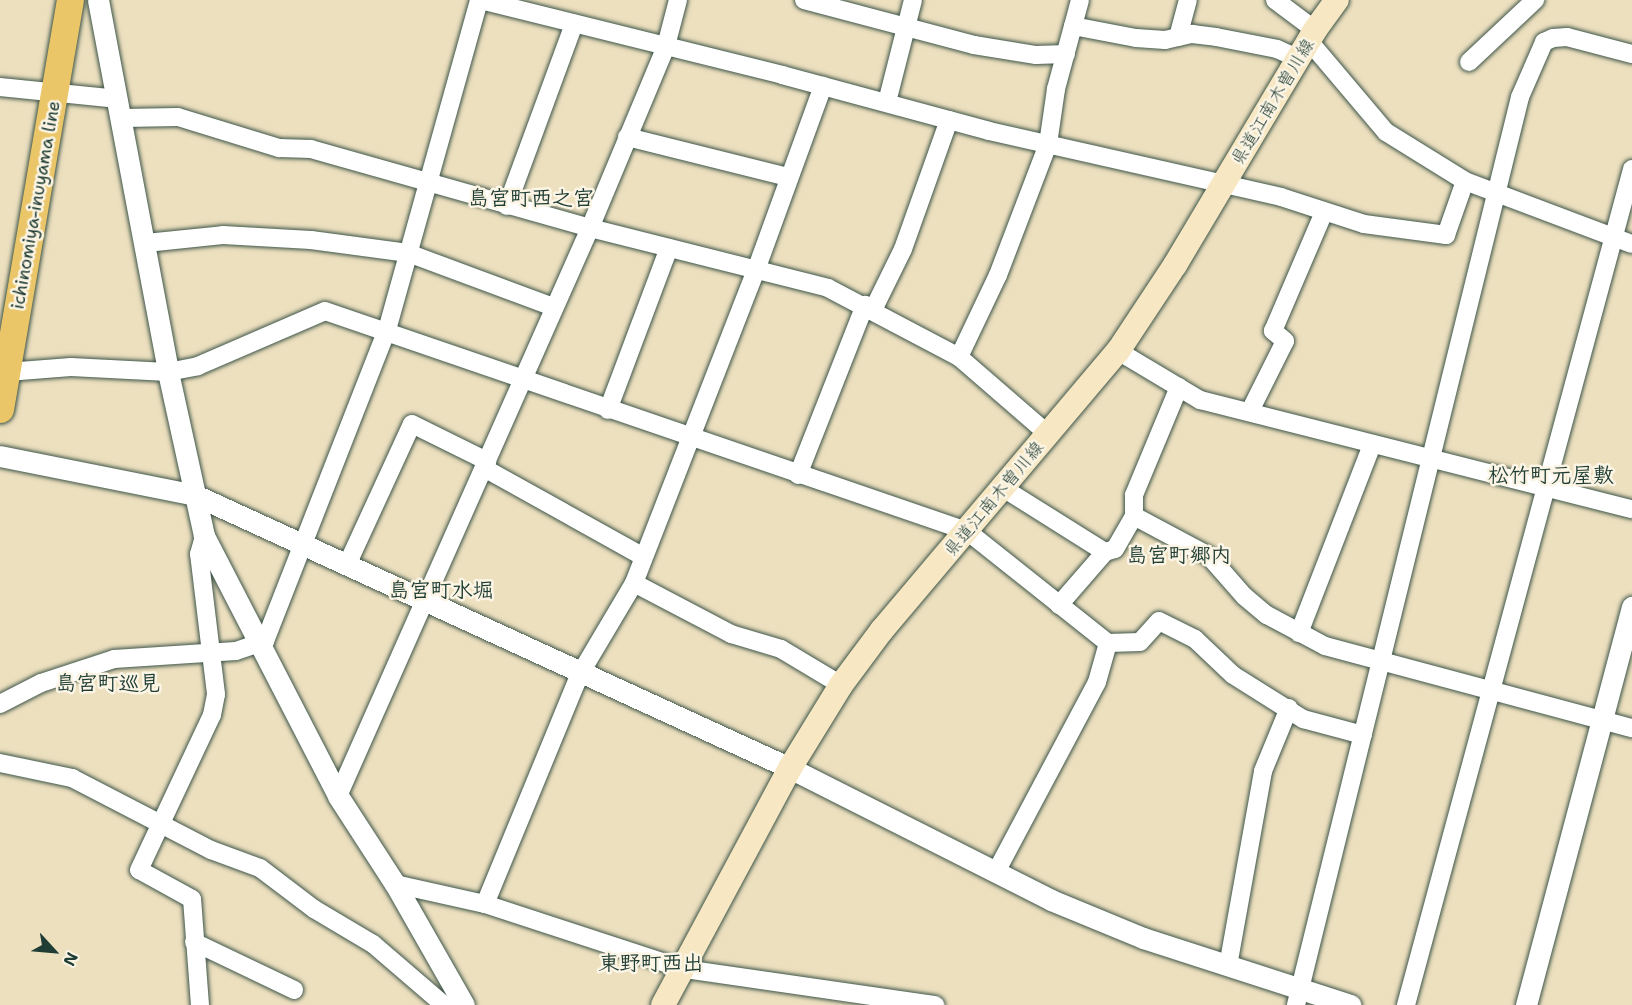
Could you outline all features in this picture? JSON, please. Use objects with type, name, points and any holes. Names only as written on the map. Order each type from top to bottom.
[{"type":"main road","name":"ichinomiya-inuyama line","points":[[0,409],[70,0]]},
{"type":"main road","name":"県道江南木曽川線","points":[[663,1005],[790,768],[841,685],[882,630],[1118,351],[1225,183],[1308,43],[1337,0]]},
{"type":"street","points":[[98,0],[147,243],[168,372],[204,536],[256,643],[338,796],[395,884],[464,1005]]},
{"type":"street","points":[[0,704],[41,683],[114,659],[213,653],[265,640],[387,330],[425,182],[479,0],[1150,170],[1225,183],[1364,224],[1446,235],[1465,181]]},
{"type":"street","points":[[338,796],[590,228],[666,46],[678,0]]},
{"type":"street","points":[[804,0],[974,45],[1036,55],[1066,54]]},
{"type":"street","points":[[887,102],[913,0]]},
{"type":"street","points":[[959,357],[998,275],[1048,144],[1066,54],[1080,0]]},
{"type":"street","points":[[1178,37],[1188,0]]},
{"type":"street","points":[[1275,0],[1308,43],[1386,132],[1465,181],[1632,244]]},
{"type":"street","points":[[1470,62],[1535,0]]},
{"type":"street","points":[[507,206],[574,24]]},
{"type":"street","points":[[1073,26],[1136,38],[1178,37],[1192,34],[1278,49],[1308,43]]},
{"type":"street","points":[[1299,998],[1520,97],[1531,79],[1544,42],[1567,37],[1632,54]]},
{"type":"street","points":[[485,904],[580,674],[634,583],[642,556],[756,270],[823,86]]},
{"type":"street","points":[[0,87],[56,92],[120,108],[178,117],[279,148],[311,149],[507,206],[828,288],[959,357],[1048,434]]},
{"type":"street","points":[[798,475],[869,308],[903,249],[949,120]]},
{"type":"street","points":[[627,137],[788,177]]},
{"type":"street","points":[[1406,1005],[1611,236],[1632,169]]},
{"type":"street","points":[[1250,411],[1285,341],[1273,331],[1324,212]]},
{"type":"street","points":[[147,243],[223,235],[312,240],[408,253],[554,307]]},
{"type":"street","points":[[608,410],[669,248]]},
{"type":"street","points":[[7,372],[71,367],[168,372],[198,366],[325,311],[387,330],[689,439],[967,531],[1108,643],[1140,642],[1159,621],[1195,639],[1233,675],[1289,708],[1303,719],[1363,735]]},
{"type":"street","points":[[1118,351],[1200,400],[1250,411],[1372,446],[1632,508]]},
{"type":"street","points":[[1059,605],[1105,552],[1115,549],[1134,516],[1134,495],[1179,387]]},
{"type":"street","points":[[347,565],[412,424],[486,464],[642,556]]},
{"type":"street","points":[[1299,633],[1372,446]]},
{"type":"street","points":[[0,456],[195,495],[580,674],[790,768],[1051,900],[1143,938],[1228,966],[1299,998],[1350,1005]]},
{"type":"street","points":[[1003,488],[1105,552]]},
{"type":"street","points":[[1134,516],[1209,556],[1244,596],[1299,633],[1325,646],[1632,728]]},
{"type":"street","points":[[200,1005],[192,899],[139,870],[212,715],[216,694],[213,653],[199,554],[204,536]]},
{"type":"street","points":[[634,583],[731,634],[781,649],[841,685]]},
{"type":"street","points":[[1526,1005],[1632,607]]},
{"type":"street","points":[[996,872],[1097,682],[1108,643]]},
{"type":"street","points":[[1228,966],[1263,771],[1289,708]]},
{"type":"street","points":[[0,763],[72,778],[162,822],[211,850],[260,868],[314,909],[374,944],[444,1005]]},
{"type":"street","points":[[395,884],[485,904],[684,969],[872,1000],[935,1005]]},
{"type":"street","points":[[194,942],[294,990]]},
{"type":"district","name":"島宮町西之宮","points":[[531,198]]},
{"type":"district","name":"松竹町元屋敷","points":[[1551,475]]},
{"type":"district","name":"島宮町郷内","points":[[1179,555]]},
{"type":"district","name":"島宮町水堀","points":[[441,590]]},
{"type":"district","name":"島宮町巡見","points":[[108,683]]},
{"type":"district","name":"東野町西出","points":[[651,963]]}]
